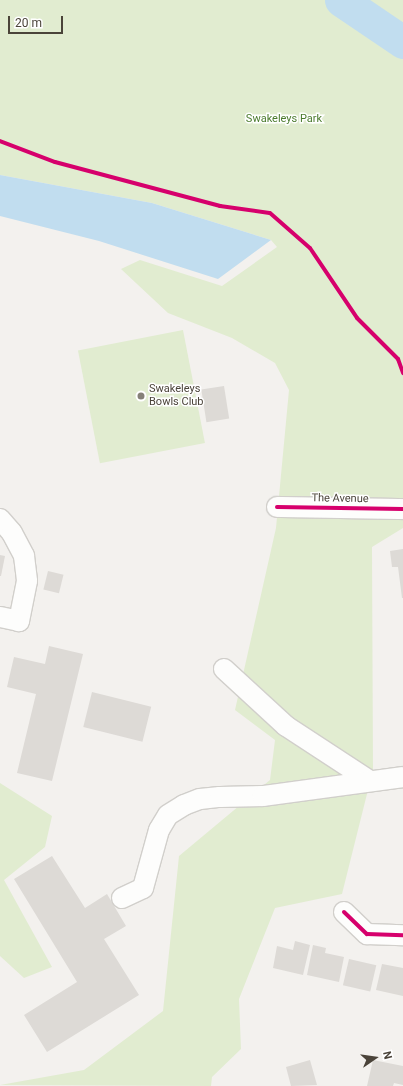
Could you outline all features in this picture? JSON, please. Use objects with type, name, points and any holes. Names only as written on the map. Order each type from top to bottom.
[{"type":"street","name":"The Avenue","points":[[277,507],[403,509]]},
{"type":"street","points":[[0,519],[12,533],[24,556],[27,581],[19,621],[0,617]]},
{"type":"street","points":[[224,669],[286,726],[370,781]]},
{"type":"street","points":[[122,898],[143,888],[159,830],[168,815],[184,805],[200,799],[263,796],[403,777]]},
{"type":"street","points":[[344,912],[368,934],[403,935]]},
{"type":"green space","name":"Swakeleys Park","points":[[0,0],[403,0],[403,528],[372,547],[373,770],[342,894],[275,908],[239,999],[241,1049],[212,1077],[211,1086],[0,1085],[84,1070],[163,1011],[179,856],[270,780],[275,740],[235,710],[276,528],[289,390],[275,363],[232,338],[168,313],[121,269],[140,260],[222,286],[277,247],[271,240],[152,203],[0,175]]},
{"type":"green space","name":"Swakeleys Bowls Club","points":[[183,330],[205,443],[100,463],[78,350]]},
{"type":"green space","points":[[0,783],[52,816],[45,847],[4,880],[52,967],[24,978],[0,956]]},
{"type":"water","points":[[0,175],[152,203],[271,240],[218,279],[99,241],[0,216]]},
{"type":"building","points":[[224,386],[229,419],[206,422],[201,390]]},
{"type":"building","points":[[403,549],[402,598],[398,567],[392,567],[390,551]]},
{"type":"building","points":[[0,555],[5,556],[1,576],[0,576]]},
{"type":"building","points":[[48,571],[64,575],[59,593],[43,589]]},
{"type":"building","points":[[49,646],[83,654],[52,781],[17,773],[36,694],[7,687],[14,657],[45,664]]},
{"type":"building","points":[[92,692],[151,707],[142,742],[83,727]]},
{"type":"building","points":[[52,856],[85,908],[107,894],[126,926],[104,939],[139,995],[47,1052],[24,1015],[77,982],[14,879]]},
{"type":"building","points":[[295,941],[310,945],[303,975],[273,968],[277,946],[293,950]]},
{"type":"building","points":[[313,945],[326,948],[325,953],[344,957],[339,982],[307,975]]},
{"type":"building","points":[[349,959],[376,965],[370,992],[343,985]]},
{"type":"building","points":[[382,964],[403,968],[403,996],[376,990]]},
{"type":"building","points":[[310,1060],[317,1085],[291,1086],[286,1067]]},
{"type":"building","points":[[373,1060],[403,1066],[403,1085],[394,1083],[393,1086],[367,1086]]},
{"type":"waterway","points":[[341,0],[403,42]]},
{"type":"cycle path","points":[[0,141],[55,162],[220,206],[270,213],[310,248],[357,318],[398,359],[403,373]]},
{"type":"cycle path","points":[[277,507],[403,509]]},
{"type":"cycle path","points":[[344,912],[367,934],[403,935]]},
{"type":"place","name":"Swakeleys Bowls Club","points":[[141,396]]}]
